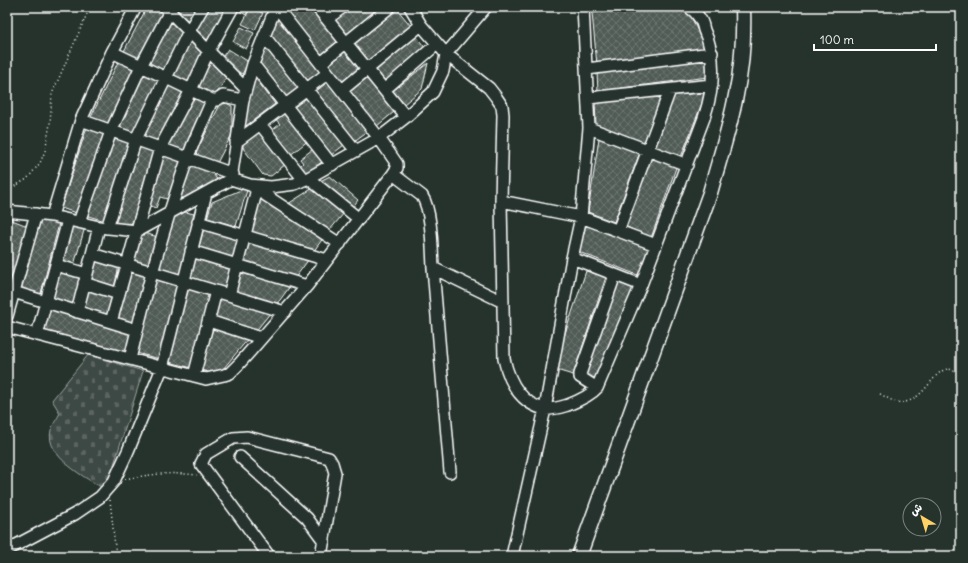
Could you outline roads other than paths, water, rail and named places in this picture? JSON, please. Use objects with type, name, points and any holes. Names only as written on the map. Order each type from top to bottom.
[{"type":"main road","points":[[579,556],[710,193],[731,121],[740,75],[744,7]]},
{"type":"street","points":[[52,216],[81,120],[112,52],[136,7]]},
{"type":"street","points":[[77,312],[92,254],[136,140],[188,31],[203,7]]},
{"type":"street","points":[[111,322],[160,148],[191,90],[208,52],[233,7]]},
{"type":"street","points":[[317,7],[406,117]]},
{"type":"street","points":[[327,19],[343,7]]},
{"type":"street","points":[[321,63],[390,7]]},
{"type":"street","points":[[410,7],[421,25],[446,54],[489,88],[502,106],[501,201],[504,359],[507,373],[514,387],[524,398],[545,409],[557,408],[573,403],[588,396],[597,388],[641,285],[710,101],[713,68],[712,53],[699,16],[689,7]]},
{"type":"street","points":[[254,187],[271,187],[295,184],[356,152],[379,138],[406,117],[433,92],[443,71],[446,54],[486,7]]},
{"type":"street","points":[[512,556],[545,409],[572,258],[581,217],[589,128],[583,7]]},
{"type":"street","points":[[7,327],[130,360],[210,379],[230,373],[284,312],[340,244],[393,174],[397,168],[397,164],[379,138],[278,8],[273,14],[253,64],[243,100],[232,177]]},
{"type":"street","points":[[79,222],[111,130],[169,9],[208,52],[246,89]]},
{"type":"street","points":[[342,90],[421,25]]},
{"type":"street","points":[[264,36],[356,152]]},
{"type":"street","points":[[384,90],[438,44]]},
{"type":"street","points":[[112,52],[212,100],[217,100],[223,96],[243,100]]},
{"type":"street","points":[[587,69],[712,53]]},
{"type":"street","points":[[253,64],[332,165]]},
{"type":"street","points":[[236,142],[328,73]]},
{"type":"street","points":[[588,98],[712,85]]},
{"type":"street","points":[[618,230],[670,90]]},
{"type":"street","points":[[130,360],[152,272],[169,213],[188,158],[212,100]]},
{"type":"street","points":[[81,120],[188,158],[254,187],[340,244]]},
{"type":"street","points":[[260,124],[306,179],[359,219]]},
{"type":"street","points":[[589,128],[687,165]]},
{"type":"street","points":[[393,174],[422,196],[426,201],[428,211],[450,472]]},
{"type":"street","points":[[7,211],[52,216],[103,228],[137,231],[232,177]]},
{"type":"street","points":[[229,295],[244,236],[254,187]]},
{"type":"street","points":[[7,550],[75,514],[100,497],[111,484],[128,451],[162,368],[206,193]]},
{"type":"street","points":[[501,201],[581,217],[656,245]]},
{"type":"street","points":[[7,316],[10,292],[36,214]]},
{"type":"street","points":[[37,335],[68,220]]},
{"type":"street","points":[[198,222],[327,260]]},
{"type":"street","points":[[191,251],[306,286]]},
{"type":"street","points":[[92,254],[284,312]]},
{"type":"street","points":[[572,258],[641,285]]},
{"type":"street","points":[[56,265],[119,294]]},
{"type":"street","points":[[433,268],[503,302]]},
{"type":"street","points":[[597,388],[583,380],[580,377],[580,374],[615,275]]},
{"type":"street","points":[[194,376],[216,291]]},
{"type":"street","points":[[10,292],[137,330]]},
{"type":"street","points":[[208,321],[261,338]]},
{"type":"street","points":[[269,556],[201,464],[206,454],[233,438],[247,437],[329,458],[335,473],[324,541],[320,556]]},
{"type":"street","points":[[240,457],[307,518],[324,541]]}]
